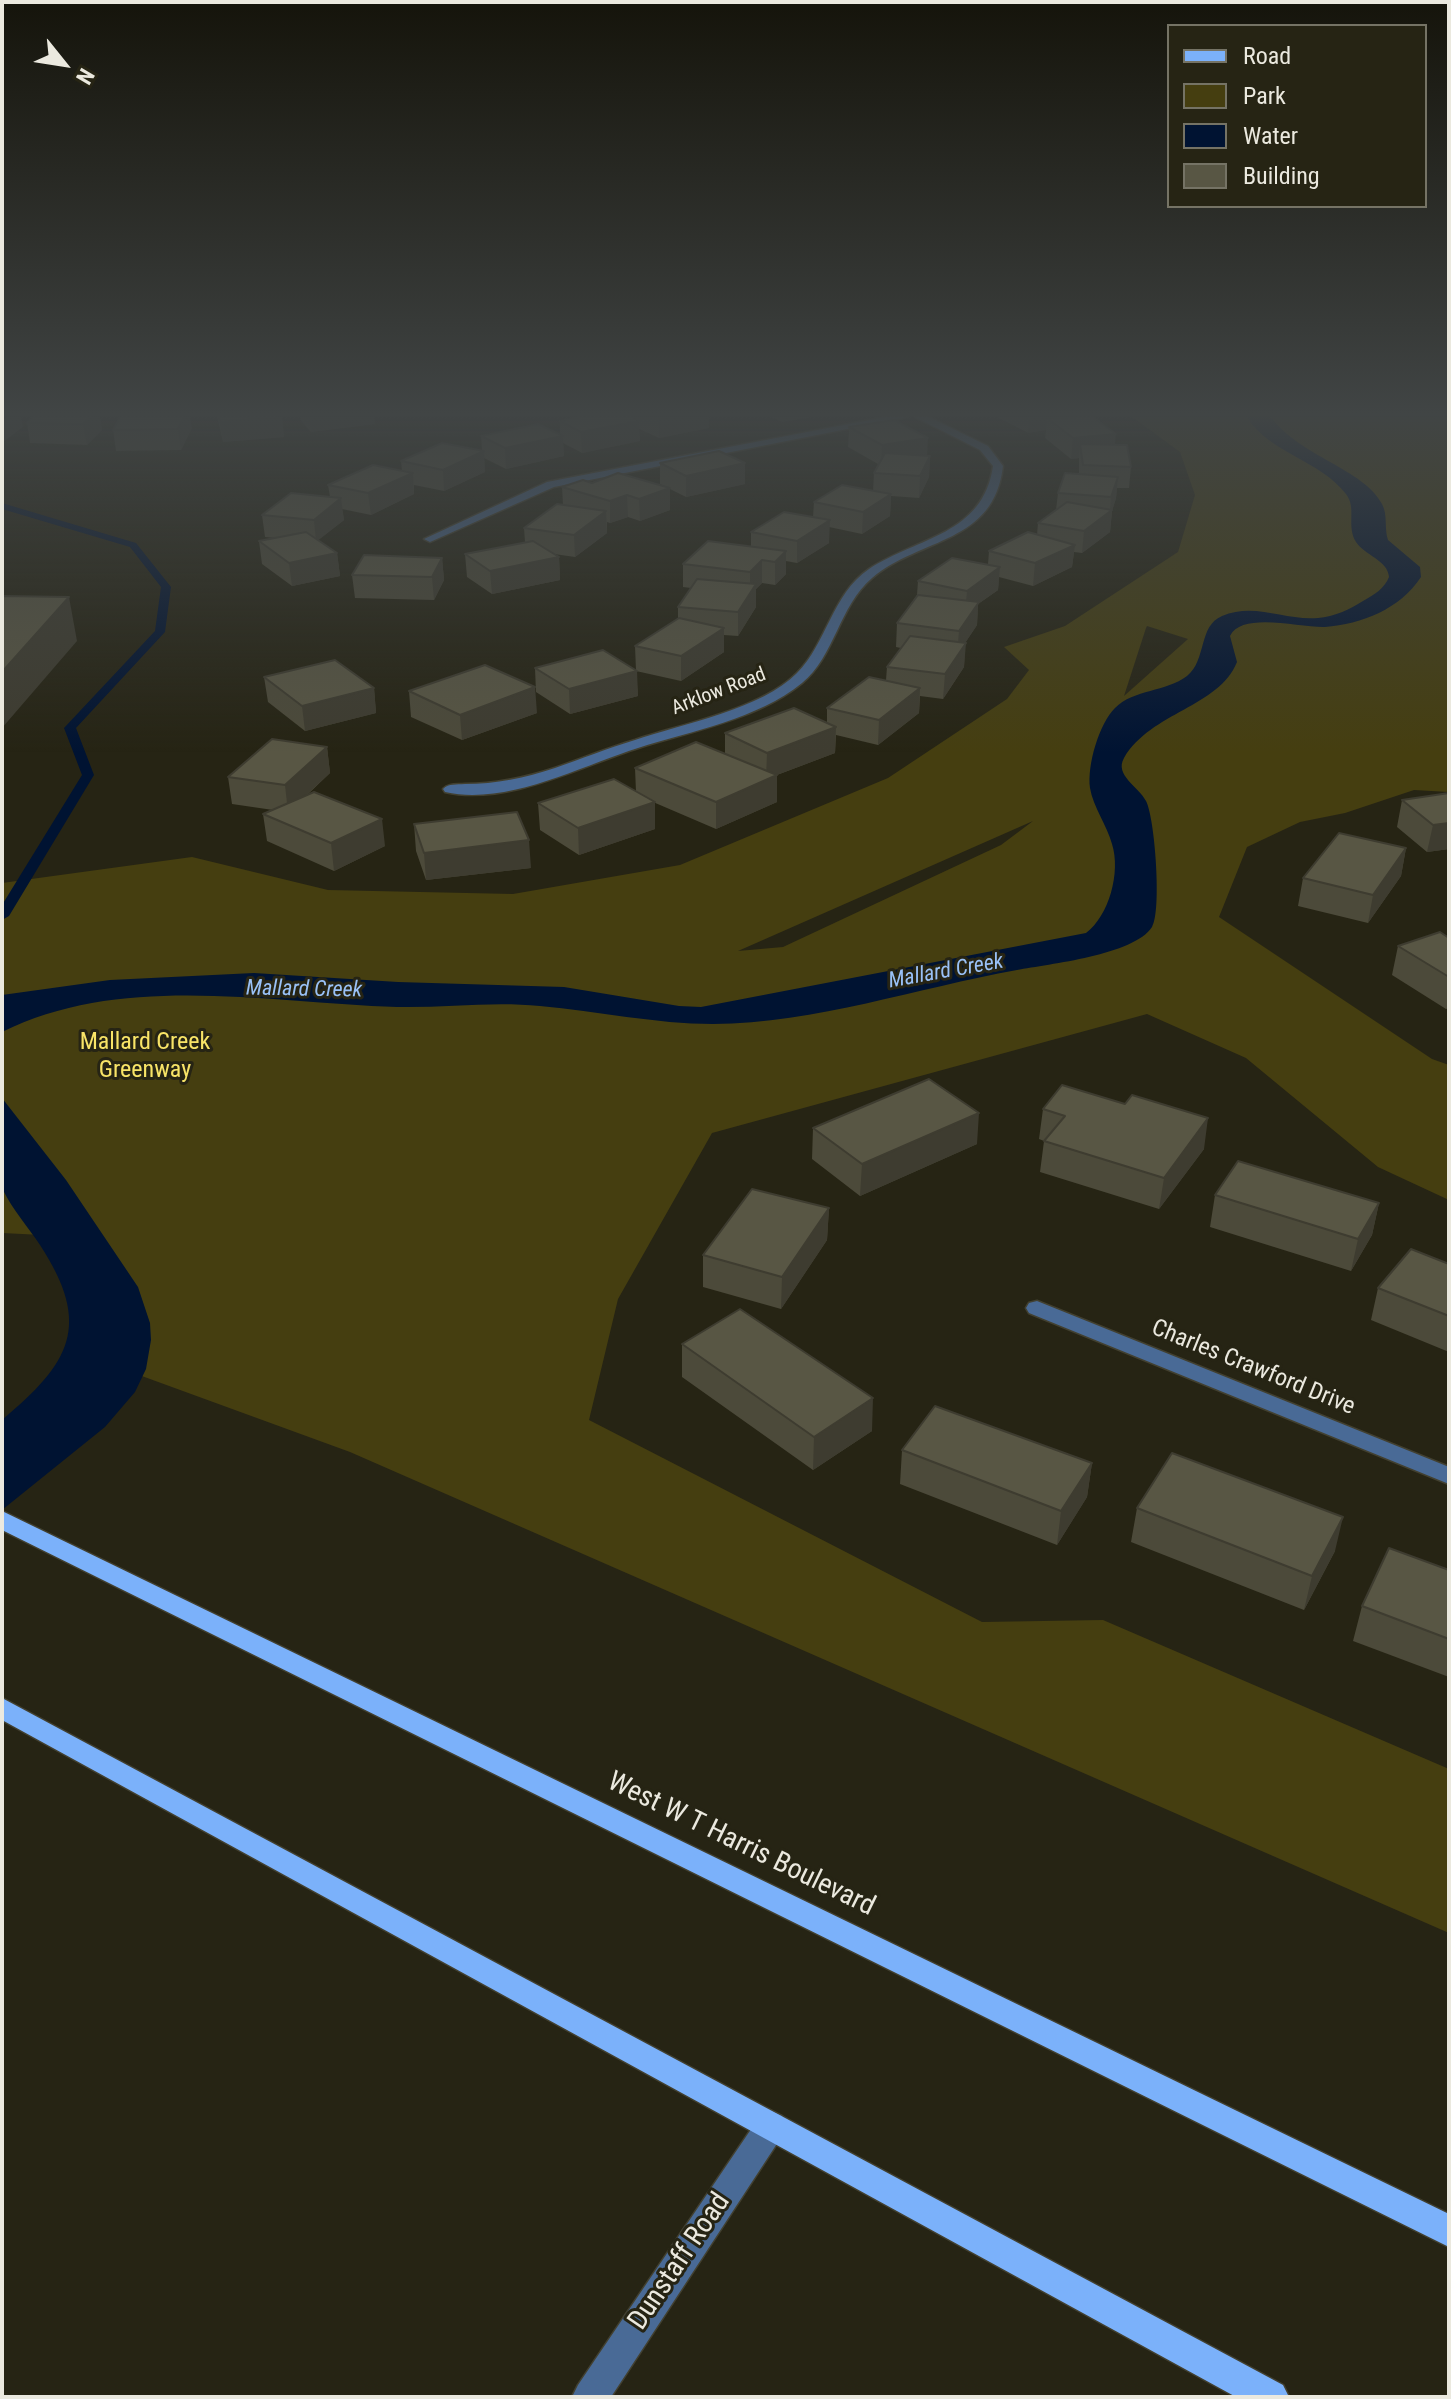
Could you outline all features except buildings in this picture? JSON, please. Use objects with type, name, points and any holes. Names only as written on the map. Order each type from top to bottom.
[{"type":"main road","name":"West W T Harris Boulevard","points":[[2,1520],[1449,2231]]},
{"type":"main road","points":[[2,1708],[1271,2397]]},
{"type":"street","points":[[430,539],[455,529]]},
{"type":"street","name":"Arklow Road","points":[[450,789],[528,782],[763,699],[801,678],[838,619],[850,591],[876,570],[955,529]]},
{"type":"street","name":"Charles Crawford Drive","points":[[1037,1308],[1449,1476]]},
{"type":"street","name":"Dunstaff Road","points":[[590,2397],[771,2126]]},
{"type":"green space","name":"Mallard Creek Greenway","points":[[1185,529],[1449,529],[1449,792],[1414,790],[1345,813],[1300,822],[1247,847],[1219,917],[1432,1059],[1449,1065],[1449,1200],[1378,1167],[1246,1058],[1147,1014],[712,1133],[618,1299],[589,1420],[982,1622],[1103,1620],[1449,1769],[1449,1933],[350,1452],[87,1356],[71,1305],[42,1235],[2,1233],[2,883],[192,857],[328,890],[513,894],[680,865],[888,778],[1007,699],[1029,670],[1004,647],[1065,626],[1178,552]],"holes":[[[1147,626],[1188,639],[1124,696]],[[1033,821],[1001,845],[783,947],[738,951]]]},
{"type":"water","name":"Mallard Creek","points":[[1387,529],[1388,540],[1420,567],[1421,577],[1391,606],[1353,622],[1325,627],[1259,622],[1237,628],[1230,636],[1237,662],[1228,677],[1216,690],[1151,730],[1124,758],[1122,770],[1143,796],[1149,811],[1157,903],[1152,927],[1128,945],[1090,957],[979,977],[828,1011],[752,1022],[670,1022],[522,1005],[397,1007],[196,996],[96,1002],[48,1014],[2,1032],[2,995],[110,980],[254,973],[398,982],[564,987],[701,1007],[1086,933],[1107,905],[1114,880],[1112,844],[1090,788],[1092,757],[1109,715],[1131,697],[1170,685],[1187,676],[1198,661],[1209,627],[1222,616],[1258,611],[1306,618],[1330,616],[1347,610],[1382,588],[1389,577],[1388,571],[1356,542],[1352,530]]},
{"type":"water","points":[[2,1098],[66,1180],[138,1287],[150,1323],[151,1340],[146,1369],[135,1392],[105,1427],[2,1510],[2,1420],[44,1380],[58,1361],[66,1342],[69,1321],[66,1298],[56,1273],[3,1190]]},
{"type":"waterway","points":[[2,916],[88,775],[70,728],[160,632],[166,587],[133,545],[79,529]]}]
